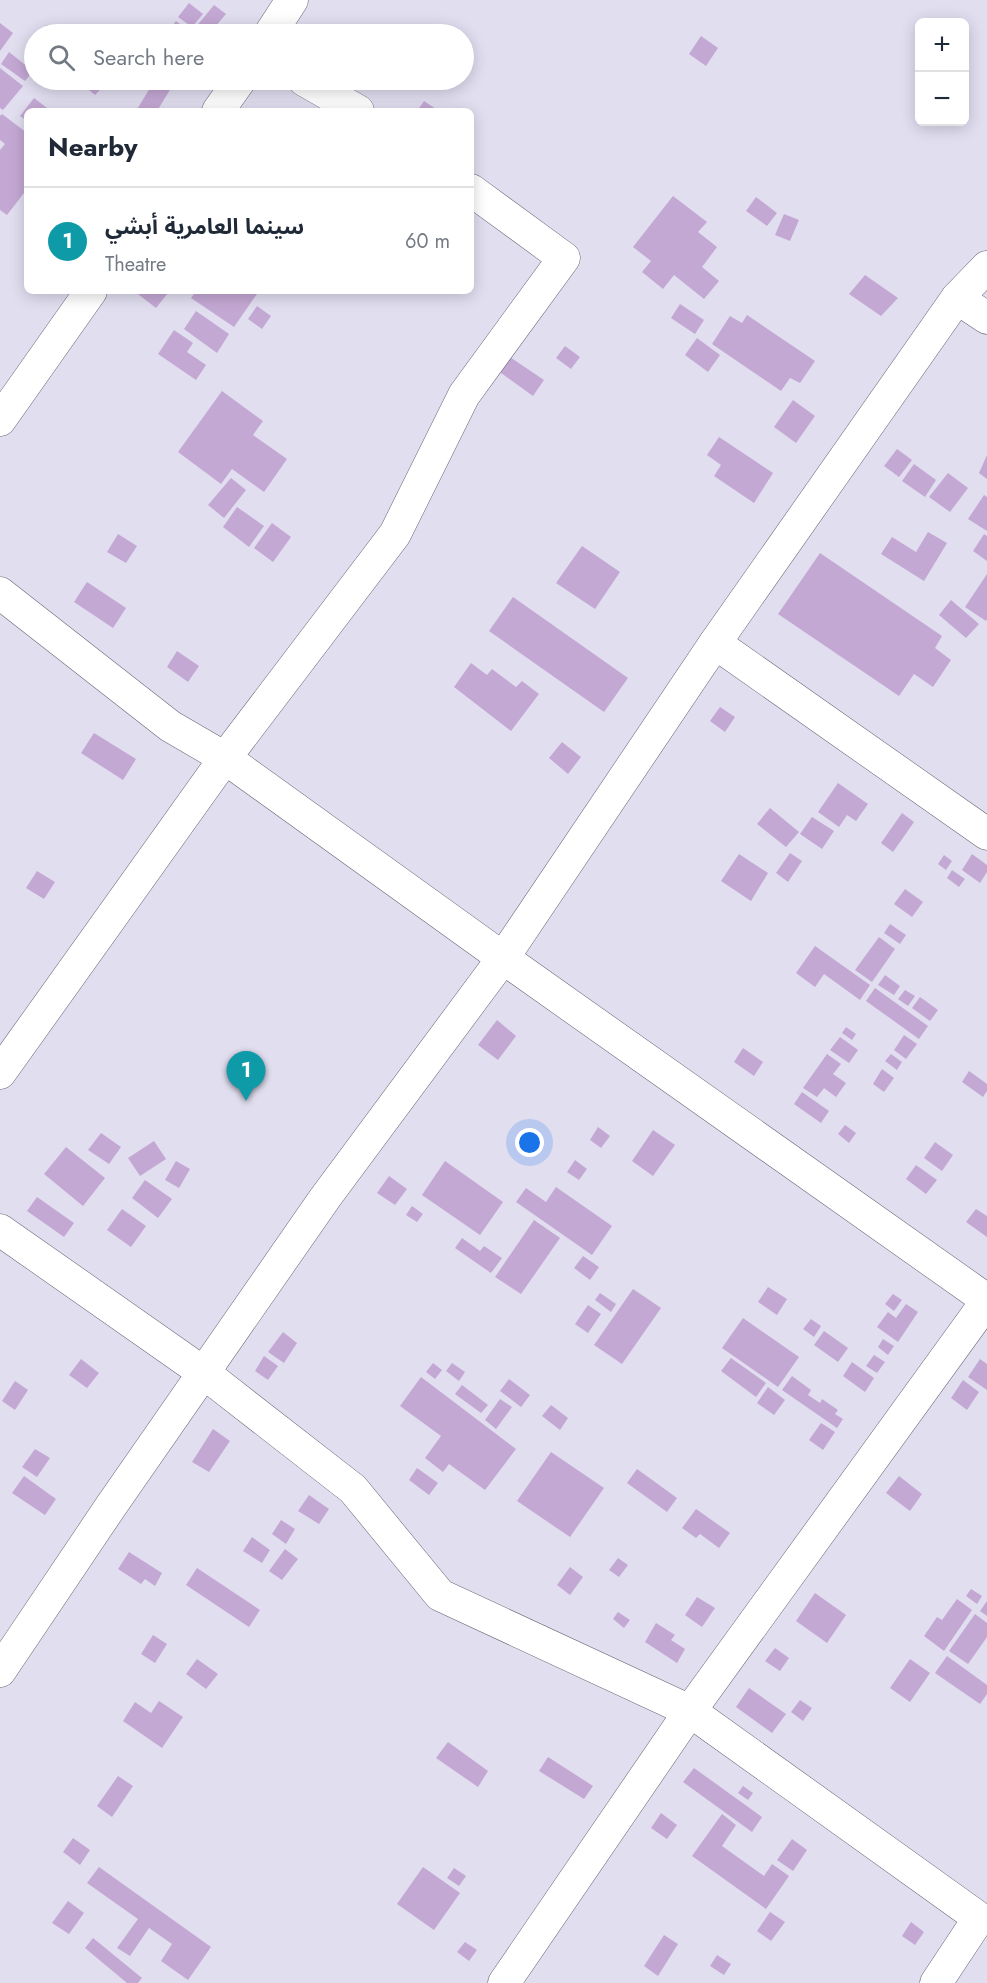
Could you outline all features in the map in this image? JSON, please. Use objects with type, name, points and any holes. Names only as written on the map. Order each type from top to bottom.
[{"type":"street","points":[[276,24],[292,0]]},
{"type":"street","points":[[220,108],[233,90]]},
{"type":"street","points":[[321,90],[353,108]]},
{"type":"street","points":[[0,1073],[225,758],[395,534],[464,395],[564,258],[474,192]]},
{"type":"street","points":[[0,1671],[325,1198],[503,958],[715,643],[957,298],[987,267]]},
{"type":"street","points":[[0,420],[89,294]]},
{"type":"street","points":[[957,298],[987,318]]},
{"type":"street","points":[[0,593],[170,726],[225,758],[503,958],[987,1300],[690,1711],[504,1983]]},
{"type":"street","points":[[715,643],[987,834]]},
{"type":"street","points":[[0,1230],[204,1373],[353,1489],[440,1595],[690,1711],[983,1921],[936,1983]]},
{"type":"building","points":[[189,3],[203,14],[195,24],[188,24],[178,17]]},
{"type":"building","points":[[214,5],[226,14],[218,24],[198,24]]},
{"type":"building","points":[[0,23],[13,33],[0,51]]},
{"type":"building","points":[[701,36],[718,48],[706,66],[689,54]]},
{"type":"building","points":[[9,52],[24,64],[24,80],[1,64]]},
{"type":"building","points":[[0,68],[23,86],[3,110],[0,108]]},
{"type":"building","points":[[89,90],[100,90],[95,95]]},
{"type":"building","points":[[149,90],[170,90],[159,108],[138,108]]},
{"type":"building","points":[[34,98],[47,108],[26,108]]},
{"type":"building","points":[[424,101],[434,108],[419,108]]},
{"type":"building","points":[[2,114],[24,131],[24,193],[7,215],[0,210],[0,150],[5,144],[0,140],[0,116]]},
{"type":"building","points":[[673,196],[707,222],[698,232],[717,247],[702,267],[719,281],[704,299],[674,275],[663,289],[642,272],[651,261],[633,247]]},
{"type":"building","points":[[756,197],[777,213],[767,226],[746,211]]},
{"type":"building","points":[[784,214],[799,220],[790,241],[775,235]]},
{"type":"building","points":[[865,275],[898,298],[881,316],[849,294]]},
{"type":"building","points":[[138,294],[167,294],[156,308]]},
{"type":"building","points":[[194,294],[257,294],[234,327],[191,298]]},
{"type":"building","points":[[680,304],[704,320],[695,334],[671,318]]},
{"type":"building","points":[[257,306],[271,316],[262,329],[248,319]]},
{"type":"building","points":[[196,311],[229,334],[217,353],[184,329]]},
{"type":"building","points":[[747,315],[815,361],[800,383],[790,378],[781,391],[712,344],[730,316],[742,323]]},
{"type":"building","points":[[174,330],[193,343],[187,352],[206,365],[196,380],[158,354]]},
{"type":"building","points":[[697,338],[720,355],[708,372],[685,355]]},
{"type":"building","points":[[565,346],[580,357],[571,369],[556,358]]},
{"type":"building","points":[[507,355],[544,380],[533,396],[497,370]]},
{"type":"building","points":[[222,391],[263,421],[253,435],[287,459],[264,492],[232,469],[221,484],[178,452]]},
{"type":"building","points":[[793,400],[815,416],[796,443],[774,427]]},
{"type":"building","points":[[719,437],[773,473],[754,503],[714,476],[721,465],[707,455]]},
{"type":"building","points":[[897,449],[912,460],[899,477],[884,466]]},
{"type":"building","points":[[987,455],[987,479],[979,473]]},
{"type":"building","points":[[914,464],[936,480],[925,497],[902,481]]},
{"type":"building","points":[[948,473],[968,488],[950,512],[929,497]]},
{"type":"building","points":[[231,478],[246,490],[224,518],[208,505]]},
{"type":"building","points":[[984,495],[987,497],[987,531],[968,519]]},
{"type":"building","points":[[237,507],[264,526],[249,547],[223,527]]},
{"type":"building","points":[[272,523],[291,537],[273,562],[254,548]]},
{"type":"building","points":[[928,532],[947,543],[924,581],[881,554],[892,537],[916,552]]},
{"type":"building","points":[[118,534],[137,546],[126,563],[107,552]]},
{"type":"building","points":[[984,534],[987,536],[987,561],[973,551]]},
{"type":"building","points":[[582,546],[620,572],[595,609],[556,583]]},
{"type":"building","points":[[820,553],[942,636],[935,648],[951,660],[933,687],[914,674],[899,696],[778,614]]},
{"type":"building","points":[[987,574],[987,619],[986,621],[965,607]]},
{"type":"building","points":[[87,582],[126,608],[113,628],[74,602]]},
{"type":"building","points":[[513,597],[628,678],[604,712],[489,631]]},
{"type":"building","points":[[951,600],[979,624],[966,638],[939,615]]},
{"type":"building","points":[[177,651],[199,666],[188,682],[167,667]]},
{"type":"building","points":[[471,663],[487,675],[492,669],[516,687],[522,681],[539,694],[511,731],[454,687]]},
{"type":"building","points":[[720,707],[735,717],[725,732],[710,721]]},
{"type":"building","points":[[94,733],[136,759],[123,780],[81,753]]},
{"type":"building","points":[[562,742],[581,757],[568,774],[549,758]]},
{"type":"building","points":[[838,783],[868,804],[856,821],[847,815],[839,827],[818,812]]},
{"type":"building","points":[[770,808],[799,832],[786,847],[757,824]]},
{"type":"building","points":[[902,813],[914,822],[893,852],[881,843]]},
{"type":"building","points":[[812,817],[834,831],[822,849],[800,834]]},
{"type":"building","points":[[790,853],[802,861],[788,882],[776,873]]},
{"type":"building","points":[[739,854],[768,873],[751,901],[721,881]]},
{"type":"building","points":[[972,854],[987,865],[987,872],[980,883],[962,870]]},
{"type":"building","points":[[944,855],[952,861],[946,870],[938,864]]},
{"type":"building","points":[[952,870],[965,879],[959,887],[947,878]]},
{"type":"building","points":[[37,871],[55,882],[44,899],[26,888]]},
{"type":"building","points":[[905,889],[923,902],[912,917],[894,904]]},
{"type":"building","points":[[890,924],[906,935],[900,944],[884,933]]},
{"type":"building","points":[[879,937],[895,949],[872,982],[855,970]]},
{"type":"building","points":[[815,946],[870,985],[860,1000],[824,974],[815,987],[796,973]]},
{"type":"building","points":[[885,975],[900,986],[894,995],[878,985]]},
{"type":"building","points":[[875,988],[928,1026],[919,1039],[866,1001]]},
{"type":"building","points":[[905,990],[915,996],[908,1006],[898,999]]},
{"type":"building","points":[[920,997],[938,1010],[930,1021],[912,1008]]},
{"type":"building","points":[[497,1020],[516,1036],[498,1060],[478,1045]]},
{"type":"building","points":[[846,1027],[856,1034],[852,1040],[842,1033]]},
{"type":"building","points":[[904,1035],[917,1044],[906,1059],[894,1050]]},
{"type":"building","points":[[840,1037],[858,1050],[849,1063],[830,1050]]},
{"type":"building","points":[[743,1048],[763,1062],[754,1076],[734,1062]]},
{"type":"building","points":[[827,1054],[841,1064],[833,1074],[846,1083],[836,1097],[824,1088],[817,1097],[803,1088]]},
{"type":"building","points":[[891,1054],[902,1062],[897,1070],[885,1061]]},
{"type":"building","points":[[882,1069],[894,1078],[884,1092],[873,1084]]},
{"type":"building","points":[[969,1071],[987,1084],[987,1091],[983,1097],[962,1082]]},
{"type":"building","points":[[802,1092],[829,1111],[821,1123],[794,1104]]},
{"type":"building","points":[[845,1125],[856,1133],[849,1143],[838,1134]]},
{"type":"building","points":[[598,1127],[610,1136],[601,1148],[590,1140]]},
{"type":"building","points":[[653,1130],[675,1145],[653,1176],[632,1161]]},
{"type":"building","points":[[101,1133],[121,1147],[109,1164],[88,1150]]},
{"type":"building","points":[[154,1141],[166,1159],[140,1176],[128,1158]]},
{"type":"building","points":[[935,1142],[953,1155],[942,1171],[924,1158]]},
{"type":"building","points":[[66,1147],[105,1178],[83,1206],[44,1174]]},
{"type":"building","points":[[575,1160],[587,1169],[579,1180],[567,1172]]},
{"type":"building","points":[[176,1161],[190,1169],[179,1188],[165,1180]]},
{"type":"building","points":[[445,1161],[503,1202],[480,1235],[422,1195]]},
{"type":"building","points":[[916,1165],[937,1180],[926,1194],[906,1179]]},
{"type":"building","points":[[389,1176],[407,1189],[395,1205],[377,1193]]},
{"type":"building","points":[[145,1180],[172,1199],[158,1218],[132,1198]]},
{"type":"building","points":[[556,1187],[612,1226],[592,1255],[516,1202],[526,1188],[546,1202]]},
{"type":"building","points":[[37,1197],[74,1223],[64,1237],[27,1211]]},
{"type":"building","points":[[412,1206],[423,1214],[417,1222],[406,1215]]},
{"type":"building","points":[[122,1209],[146,1226],[131,1247],[107,1230]]},
{"type":"building","points":[[976,1209],[987,1216],[987,1237],[966,1222]]},
{"type":"building","points":[[534,1220],[560,1238],[521,1294],[495,1277]]},
{"type":"building","points":[[462,1238],[480,1251],[484,1246],[502,1258],[491,1273],[455,1248]]},
{"type":"building","points":[[583,1256],[599,1267],[590,1280],[574,1268]]},
{"type":"building","points":[[768,1287],[787,1299],[777,1315],[758,1302]]},
{"type":"building","points":[[633,1289],[661,1308],[622,1364],[594,1345]]},
{"type":"building","points":[[600,1293],[616,1304],[611,1312],[595,1300]]},
{"type":"building","points":[[893,1294],[902,1300],[894,1311],[885,1304]]},
{"type":"building","points":[[906,1304],[918,1312],[898,1342],[877,1327],[888,1312],[896,1318]]},
{"type":"building","points":[[588,1305],[601,1314],[588,1333],[575,1324]]},
{"type":"building","points":[[743,1318],[799,1357],[778,1387],[722,1348]]},
{"type":"building","points":[[811,1319],[821,1326],[814,1337],[803,1329]]},
{"type":"building","points":[[824,1331],[848,1348],[838,1362],[814,1345]]},
{"type":"building","points":[[283,1332],[297,1343],[284,1363],[268,1352]]},
{"type":"building","points":[[883,1339],[894,1346],[888,1355],[878,1347]]},
{"type":"building","points":[[874,1355],[885,1362],[877,1373],[866,1366]]},
{"type":"building","points":[[264,1356],[278,1366],[268,1380],[255,1371]]},
{"type":"building","points":[[731,1358],[766,1383],[756,1397],[721,1371]]},
{"type":"building","points":[[81,1359],[99,1373],[87,1388],[69,1375]]},
{"type":"building","points":[[980,1359],[987,1364],[987,1390],[968,1377]]},
{"type":"building","points":[[852,1362],[874,1378],[865,1392],[843,1376]]},
{"type":"building","points":[[433,1363],[442,1370],[435,1379],[426,1372]]},
{"type":"building","points":[[452,1363],[465,1372],[459,1381],[446,1371]]},
{"type":"building","points":[[792,1376],[811,1390],[808,1395],[820,1403],[822,1399],[838,1410],[835,1414],[843,1419],[837,1428],[782,1390]]},
{"type":"building","points":[[421,1377],[516,1449],[485,1490],[449,1464],[443,1472],[425,1458],[441,1436],[400,1406]]},
{"type":"building","points":[[509,1379],[530,1395],[521,1407],[500,1391]]},
{"type":"building","points":[[963,1380],[979,1392],[967,1410],[951,1398]]},
{"type":"building","points":[[15,1381],[28,1390],[15,1410],[2,1401]]},
{"type":"building","points":[[462,1385],[488,1405],[481,1413],[455,1394]]},
{"type":"building","points":[[768,1387],[785,1400],[774,1415],[757,1403]]},
{"type":"building","points":[[500,1399],[512,1407],[496,1429],[485,1420]]},
{"type":"building","points":[[551,1405],[568,1418],[560,1430],[542,1416]]},
{"type":"building","points":[[821,1423],[835,1432],[823,1450],[809,1440]]},
{"type":"building","points":[[213,1429],[230,1441],[209,1472],[192,1462]]},
{"type":"building","points":[[35,1449],[50,1458],[37,1477],[22,1467]]},
{"type":"building","points":[[551,1452],[604,1488],[570,1537],[517,1501]]},
{"type":"building","points":[[417,1468],[438,1483],[429,1495],[409,1480]]},
{"type":"building","points":[[637,1469],[677,1498],[667,1512],[627,1483]]},
{"type":"building","points":[[24,1476],[56,1499],[45,1515],[12,1493]]},
{"type":"building","points":[[899,1476],[922,1494],[910,1511],[886,1493]]},
{"type":"building","points":[[309,1495],[329,1509],[319,1524],[298,1511]]},
{"type":"building","points":[[696,1509],[730,1533],[719,1548],[700,1534],[696,1538],[682,1528]]},
{"type":"building","points":[[281,1520],[295,1529],[286,1544],[272,1534]]},
{"type":"building","points":[[252,1537],[270,1550],[262,1563],[243,1551]]},
{"type":"building","points":[[285,1549],[298,1559],[282,1580],[269,1571]]},
{"type":"building","points":[[129,1552],[162,1573],[155,1586],[145,1579],[141,1584],[118,1569]]},
{"type":"building","points":[[618,1558],[628,1565],[619,1577],[609,1570]]},
{"type":"building","points":[[570,1567],[583,1577],[570,1595],[557,1585]]},
{"type":"building","points":[[197,1568],[260,1610],[249,1627],[186,1585]]},
{"type":"building","points":[[971,1589],[982,1596],[977,1604],[966,1596]]},
{"type":"building","points":[[815,1593],[846,1615],[827,1643],[796,1621]]},
{"type":"building","points":[[697,1597],[715,1608],[702,1627],[685,1615]]},
{"type":"building","points":[[957,1599],[972,1610],[944,1651],[924,1636],[937,1617],[942,1620]]},
{"type":"building","points":[[987,1601],[987,1616],[980,1611]]},
{"type":"building","points":[[618,1612],[630,1620],[624,1628],[613,1619]]},
{"type":"building","points":[[975,1614],[987,1623],[987,1637],[968,1664],[949,1651]]},
{"type":"building","points":[[656,1623],[675,1635],[671,1640],[685,1649],[677,1663],[645,1642]]},
{"type":"building","points":[[153,1635],[167,1644],[155,1663],[141,1654]]},
{"type":"building","points":[[775,1648],[789,1658],[780,1671],[765,1661]]},
{"type":"building","points":[[947,1656],[987,1685],[987,1694],[980,1704],[935,1673]]},
{"type":"building","points":[[197,1659],[218,1674],[206,1689],[186,1674]]},
{"type":"building","points":[[910,1659],[930,1673],[910,1702],[890,1688]]},
{"type":"building","points":[[749,1688],[786,1714],[772,1733],[736,1707]]},
{"type":"building","points":[[800,1700],[812,1708],[803,1721],[791,1712]]},
{"type":"building","points":[[159,1701],[183,1717],[162,1748],[123,1721],[135,1702],[151,1713]]},
{"type":"building","points":[[448,1742],[488,1771],[478,1787],[436,1758]]},
{"type":"building","points":[[548,1757],[593,1786],[584,1799],[539,1771]]},
{"type":"building","points":[[694,1768],[762,1817],[752,1832],[683,1782]]},
{"type":"building","points":[[118,1776],[133,1786],[112,1817],[97,1806]]},
{"type":"building","points":[[743,1786],[753,1793],[748,1800],[738,1793]]},
{"type":"building","points":[[661,1813],[677,1825],[667,1839],[651,1828]]},
{"type":"building","points":[[722,1814],[736,1825],[722,1846],[764,1876],[772,1864],[789,1876],[766,1909],[692,1856]]},
{"type":"building","points":[[73,1838],[90,1850],[80,1865],[63,1852]]},
{"type":"building","points":[[792,1839],[807,1850],[793,1871],[777,1860]]},
{"type":"building","points":[[99,1867],[211,1947],[188,1980],[161,1961],[172,1944],[149,1928],[130,1956],[117,1948],[138,1919],[87,1883]]},
{"type":"building","points":[[423,1867],[460,1893],[434,1930],[397,1904]]},
{"type":"building","points":[[454,1868],[466,1876],[459,1886],[447,1878]]},
{"type":"building","points":[[68,1901],[84,1913],[69,1934],[52,1923]]},
{"type":"building","points":[[770,1912],[785,1922],[771,1941],[757,1931]]},
{"type":"building","points":[[911,1922],[924,1932],[915,1945],[902,1936]]},
{"type":"building","points":[[664,1935],[678,1944],[658,1976],[644,1966]]},
{"type":"building","points":[[93,1938],[142,1978],[138,1983],[127,1983],[85,1948]]},
{"type":"building","points":[[465,1942],[477,1950],[469,1961],[457,1952]]},
{"type":"building","points":[[717,1955],[731,1964],[724,1975],[710,1966]]},
{"type":"place","name":"سينما العامرية أبشي","points":[[246,1101]]}]
